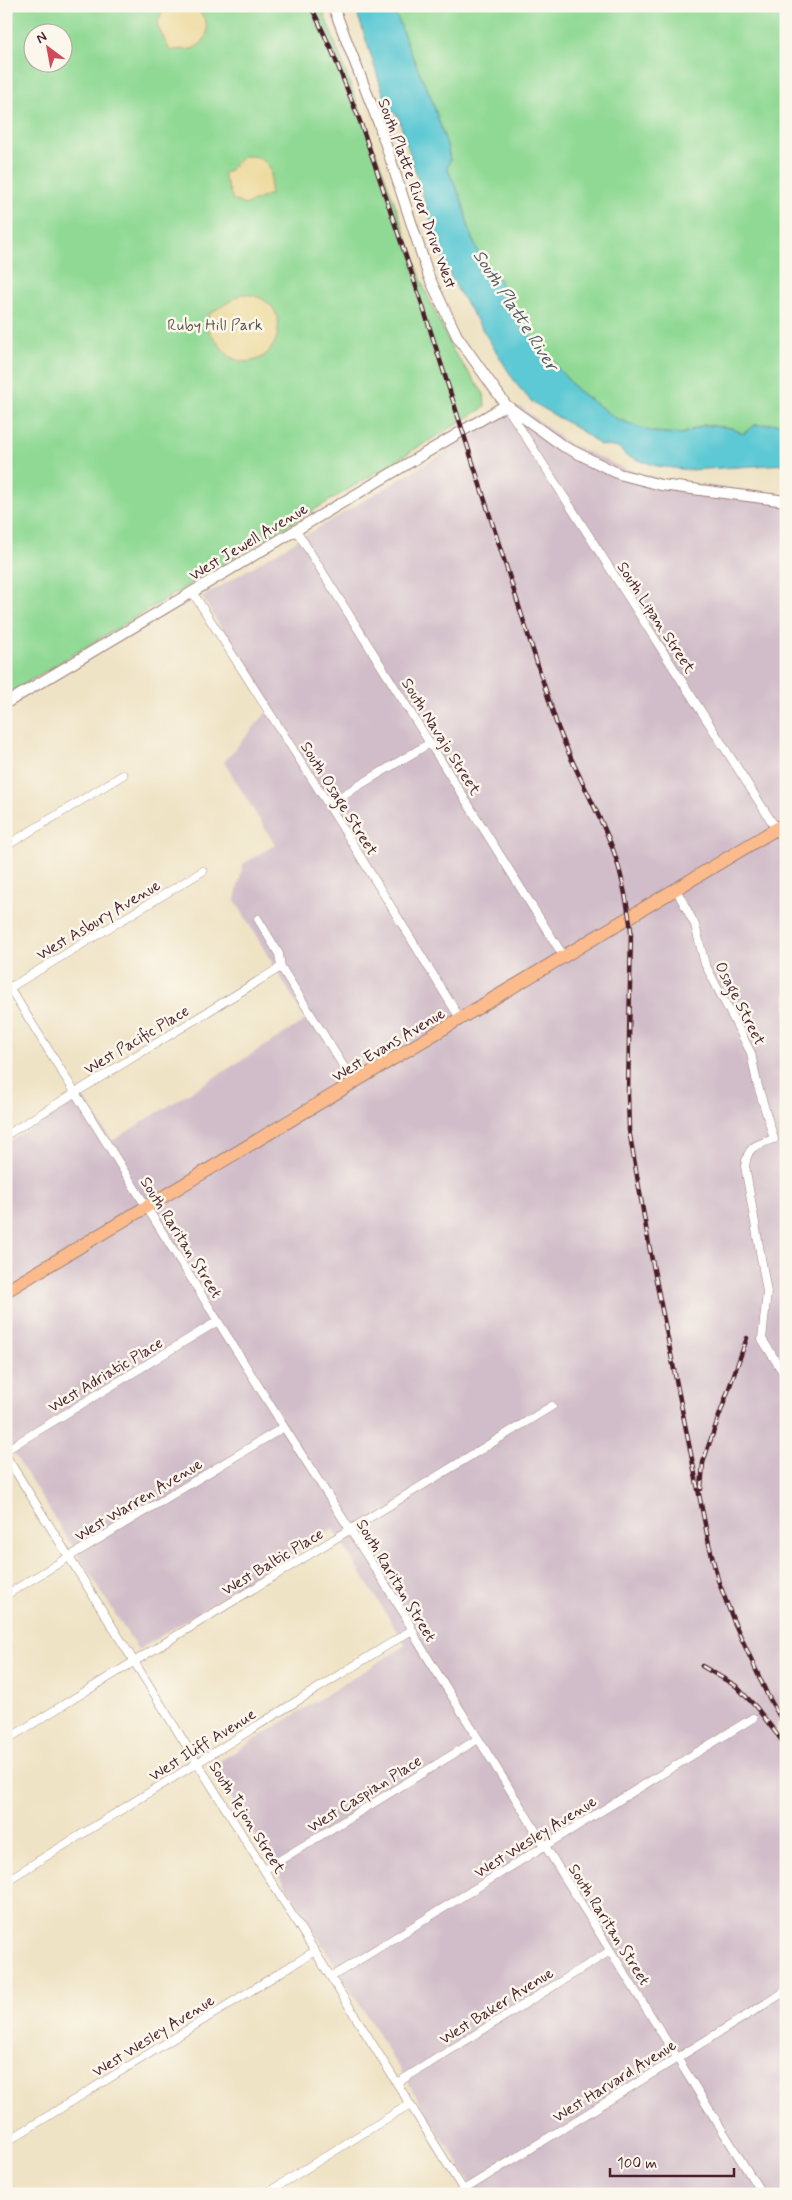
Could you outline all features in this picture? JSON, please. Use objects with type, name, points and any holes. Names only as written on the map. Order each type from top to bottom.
[{"type":"main road","name":"West Evans Avenue","points":[[6,1292],[146,1206],[461,1020],[781,826]]},
{"type":"street","name":"South Platte River Drive West","points":[[333,6],[379,124],[429,277],[457,336],[506,405],[563,446],[619,474],[661,485],[786,501]]},
{"type":"street","name":"West Jewell Avenue","points":[[6,703],[506,405]]},
{"type":"street","name":"South Lipan Street","points":[[506,405],[781,826],[786,844]]},
{"type":"street","name":"South Navajo Street","points":[[296,530],[564,957]]},
{"type":"street","name":"South Osage Street","points":[[193,593],[328,804],[461,1020]]},
{"type":"street","points":[[328,804],[430,743]]},
{"type":"street","points":[[6,846],[123,775]]},
{"type":"street","name":"West Asbury Avenue","points":[[7,987],[203,871]]},
{"type":"street","name":"Osage Street","points":[[676,889],[695,925],[705,964],[751,1053],[757,1083],[774,1139],[753,1146],[746,1154],[745,1166],[767,1292],[762,1338],[786,1376]]},
{"type":"street","points":[[258,919],[279,954],[281,967],[354,1083]]},
{"type":"street","name":"West Pacific Place","points":[[6,1135],[281,967]]},
{"type":"street","name":"South Raritan Street","points":[[7,987],[405,1616],[478,1738],[762,2194]]},
{"type":"street","name":"West Adriatic Place","points":[[6,1450],[218,1321]]},
{"type":"street","name":"West Baltic Place","points":[[6,1740],[552,1406]]},
{"type":"street","name":"West Warren Avenue","points":[[6,1595],[284,1427]]},
{"type":"street","name":"South Tejon Street","points":[[6,1456],[397,2083],[462,2192]]},
{"type":"street","name":"West Iliff Avenue","points":[[6,1881],[412,1630]]},
{"type":"street","name":"West Wesley Avenue","points":[[331,1977],[753,1718]]},
{"type":"street","name":"West Caspian Place","points":[[264,1870],[478,1738]]},
{"type":"street","name":"West Wesley Avenue","points":[[6,2142],[315,1951]]},
{"type":"street","name":"West Baker Avenue","points":[[397,2083],[610,1951]]},
{"type":"street","name":"West Harvard Avenue","points":[[462,2192],[786,1990]]},
{"type":"street","points":[[265,2194],[410,2104]]},
{"type":"shaded area","points":[[521,407],[567,443],[623,468],[667,481],[786,495],[786,1689],[774,1736],[786,1750],[786,2194],[477,2194],[212,1766],[406,1645],[333,1529],[138,1650],[6,1441],[6,1143],[83,1097],[112,1141],[306,1020],[235,900],[243,864],[275,845],[224,762],[271,707],[202,597]]},
{"type":"green space","name":"Ruby Hill Park","points":[[6,6],[321,6],[424,288],[453,351],[484,394],[485,407],[6,695]]},
{"type":"green space","points":[[388,6],[786,6],[786,423],[755,425],[743,434],[731,428],[704,425],[682,434],[653,432],[617,419],[577,390],[517,321],[499,279],[490,275],[472,239],[461,198],[447,168],[450,160],[447,145],[430,95],[409,49],[398,19]]},
{"type":"sand","points":[[177,6],[189,6],[195,9],[203,17],[207,29],[204,40],[196,47],[170,51],[157,25],[162,13]]},
{"type":"sand","points":[[245,156],[255,157],[267,164],[271,172],[271,194],[245,205],[233,200],[223,174]]},
{"type":"sand","points":[[242,294],[261,298],[273,308],[278,321],[277,334],[272,347],[262,357],[249,361],[234,359],[227,354],[206,327],[209,314]]},
{"type":"water","points":[[355,6],[388,6],[398,19],[409,49],[430,95],[447,145],[450,160],[447,168],[461,198],[472,239],[490,275],[499,279],[517,321],[577,390],[617,419],[653,432],[682,434],[704,425],[731,428],[743,434],[755,425],[786,423],[786,464],[689,470],[657,466],[626,456],[619,448],[600,445],[586,434],[531,401],[517,385],[449,273],[438,244],[398,116],[388,108]]},
{"type":"railway","points":[[311,6],[332,51],[361,124],[421,301],[556,722],[611,844],[618,865],[626,897],[631,930],[629,1130],[649,1245],[709,1544],[718,1580],[734,1622],[767,1694],[786,1728]]},
{"type":"railway","points":[[701,1489],[703,1463],[747,1338]]},
{"type":"railway","points":[[702,1666],[736,1686],[756,1707],[786,1746]]},
{"type":"water label","name":"South Platte River","points":[[516,310]]}]
